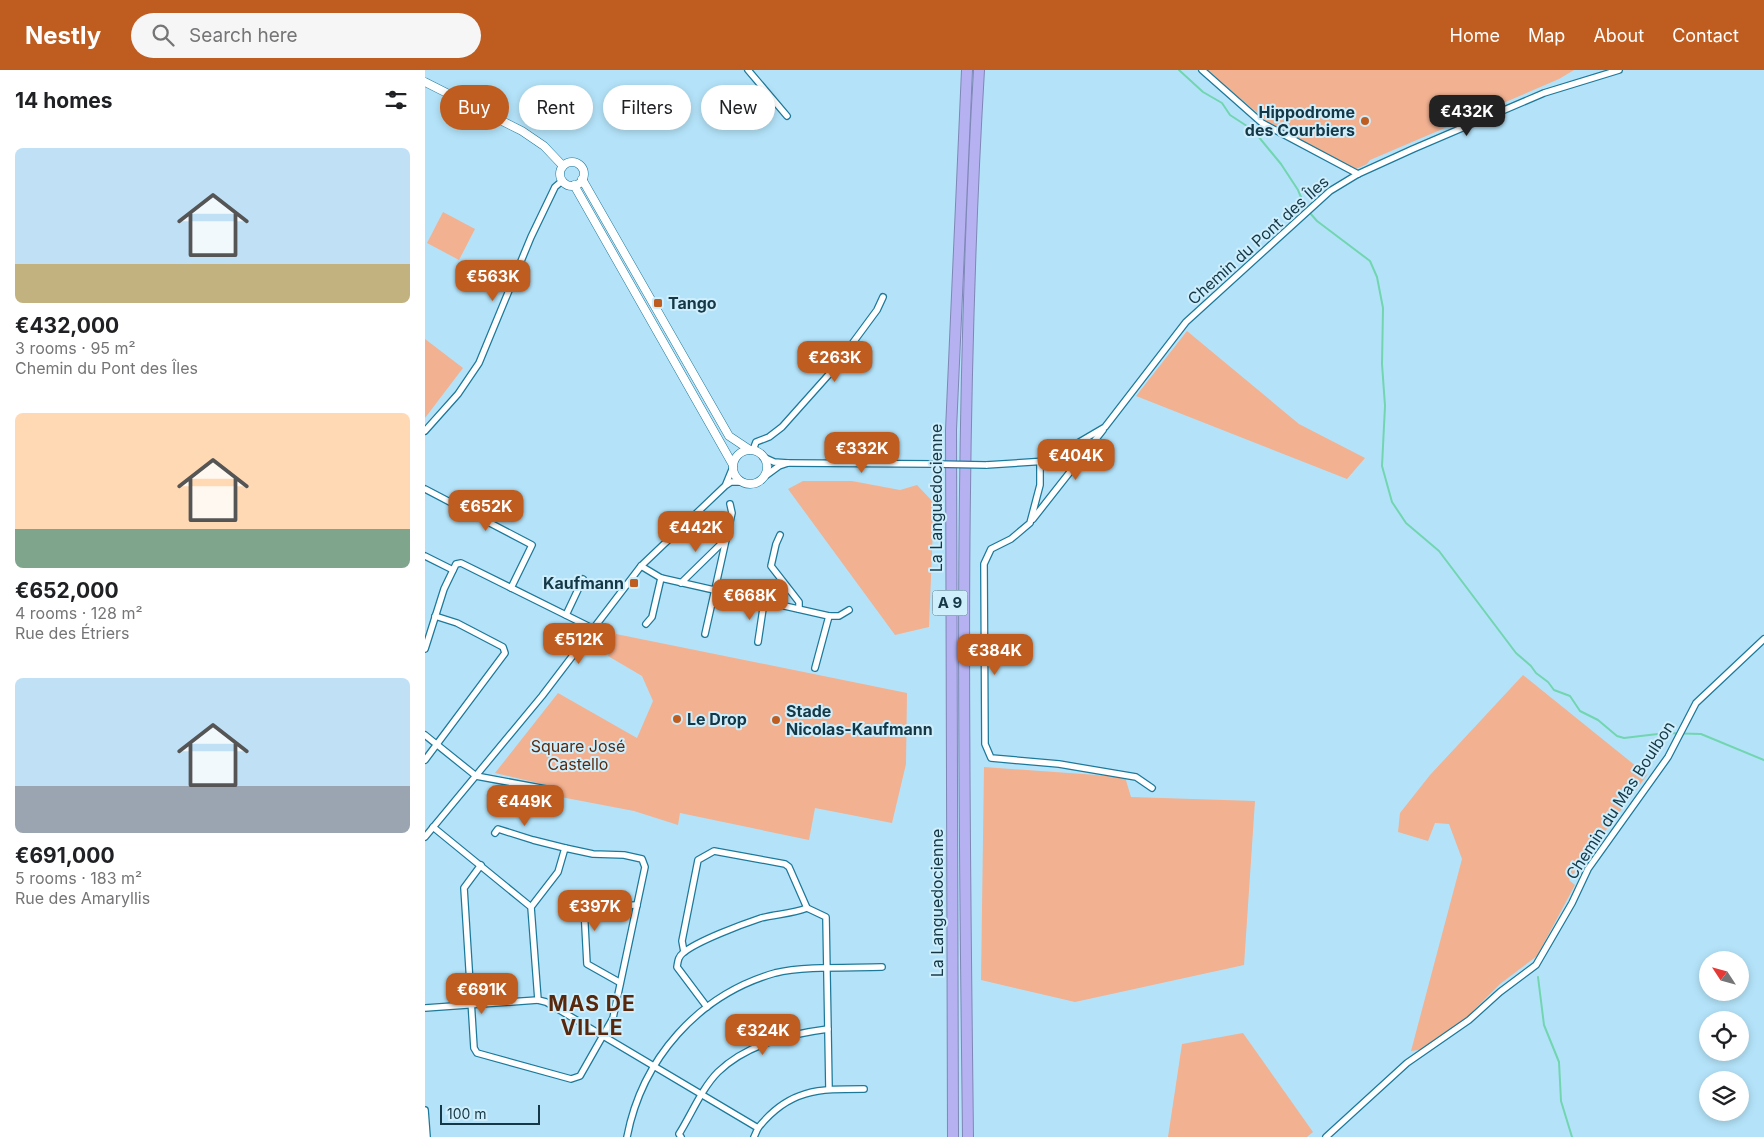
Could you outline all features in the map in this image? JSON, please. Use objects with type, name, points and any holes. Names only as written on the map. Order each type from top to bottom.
[{"type":"highway","name":"La Languedocienne","points":[[953,1137],[951,430],[967,70]]},
{"type":"highway","name":"La Languedocienne","points":[[969,1137],[965,778],[965,478],[969,283],[979,70]]},
{"type":"street","points":[[748,70],[787,116]]},
{"type":"street","points":[[1201,70],[1262,123],[1357,174]]},
{"type":"street","name":"Chemin du Pont des Îles","points":[[763,457],[781,464],[986,465],[1047,461],[1105,427],[1186,322],[1330,191],[1357,174],[1544,93],[1619,70]]},
{"type":"street","points":[[425,82],[522,131],[544,146],[563,166]]},
{"type":"street","points":[[582,179],[575,185],[568,185],[562,181],[560,173],[563,166],[569,162],[577,163],[582,168],[582,179],[729,436],[763,457],[767,468],[763,477]]},
{"type":"street","points":[[425,431],[458,394],[479,363],[536,225],[555,188],[562,181]]},
{"type":"street","points":[[575,185],[733,466],[736,476],[743,482]]},
{"type":"street","points":[[725,486],[739,454],[752,450],[756,442],[769,437],[782,427],[832,371],[877,310],[883,297]]},
{"type":"street","points":[[1105,427],[1030,523],[1011,540],[991,549],[984,564],[985,744],[991,758],[1059,764],[1136,777],[1153,788]]},
{"type":"street","points":[[1030,523],[1040,485],[1040,462]]},
{"type":"street","points":[[425,838],[594,629],[641,566],[725,486],[731,482],[754,484],[779,466],[788,463]]},
{"type":"street","points":[[425,489],[532,545],[511,588]]},
{"type":"street","points":[[705,634],[732,513],[730,504]]},
{"type":"street","points":[[780,535],[771,566],[799,602],[799,609]]},
{"type":"street","points":[[681,583],[726,539]]},
{"type":"street","points":[[425,556],[453,570]]},
{"type":"street","points":[[425,648],[453,570],[456,564],[461,563],[594,629]]},
{"type":"street","points":[[641,566],[661,578],[829,616],[839,616],[849,610]]},
{"type":"street","points":[[646,624],[652,617],[661,578]]},
{"type":"street","points":[[566,615],[583,579]]},
{"type":"street","points":[[758,642],[764,602]]},
{"type":"street","points":[[425,760],[438,746],[476,690],[505,653],[503,647],[457,623],[435,616]]},
{"type":"street","points":[[815,668],[829,616]]},
{"type":"street","name":"Chemin du Mas Boulbon","points":[[1326,1137],[1407,1063],[1469,1020],[1500,992],[1536,965],[1572,903],[1589,869],[1668,757],[1696,703],[1764,639]]},
{"type":"street","points":[[425,735],[476,776],[546,789]]},
{"type":"street","points":[[433,826],[531,907]]},
{"type":"street","points":[[481,866],[464,888],[474,1048],[477,1053],[571,1079],[580,1076],[613,1018],[619,982],[645,868],[642,859],[624,855],[593,854],[533,840],[505,830],[498,829],[495,833]]},
{"type":"street","points":[[538,1000],[531,907],[558,872],[565,848]]},
{"type":"street","points":[[684,952],[682,941],[697,860],[714,851],[785,864],[789,867],[807,908],[826,917],[829,1089]]},
{"type":"street","points":[[619,982],[587,964],[584,907],[637,905]]},
{"type":"street","points":[[707,1007],[677,967],[678,959],[684,952],[718,935],[762,918],[796,912],[807,908]]},
{"type":"street","points":[[627,1137],[637,1100],[654,1064],[671,1040],[707,1007],[739,986],[777,973],[827,968],[882,967]]},
{"type":"street","points":[[425,1008],[538,1000],[546,1002],[654,1064],[758,1128]]},
{"type":"street","points":[[681,1137],[679,1134],[703,1094],[718,1073],[737,1058],[765,1043],[797,1033],[828,1028]]},
{"type":"street","points":[[754,1137],[758,1128],[778,1106],[790,1098],[829,1089],[865,1089]]},
{"type":"street","points":[[425,1110],[427,1137]]},
{"type":"green space","name":"Hippodrome des Courbiers","points":[[1206,70],[1574,70],[1559,79],[1370,160],[1367,164],[1354,170],[1265,122],[1266,120]]},
{"type":"green space","points":[[443,212],[475,229],[459,260],[427,243]]},
{"type":"green space","points":[[1187,331],[1299,424],[1365,458],[1347,479],[1136,396]]},
{"type":"green space","points":[[425,339],[463,368],[425,418]]},
{"type":"green space","points":[[803,481],[852,481],[900,490],[917,485],[934,503],[929,627],[895,635],[788,489]]},
{"type":"green space","name":"Stade Nicolas-Kaufmann","points":[[616,634],[907,693],[906,764],[892,823],[815,808],[809,840],[680,813],[678,825],[634,811],[545,794],[546,785],[495,773],[558,693],[637,738],[653,701],[642,676],[608,656]]},
{"type":"green space","points":[[1523,675],[1647,775],[1569,880],[1575,885],[1537,956],[1500,984],[1463,1021],[1424,1049],[1411,1051],[1462,859],[1449,824],[1435,823],[1428,841],[1398,832],[1400,813],[1430,775]]},
{"type":"green space","points":[[984,767],[1125,777],[1131,797],[1255,801],[1244,965],[1075,1002],[981,980]]},
{"type":"green space","points":[[1243,1033],[1313,1132],[1307,1137],[1168,1137],[1182,1044]]},
{"type":"waterway","points":[[1179,70],[1203,92],[1222,103],[1230,115],[1253,130],[1281,164],[1298,190],[1306,209]]},
{"type":"waterway","points":[[1310,213],[1317,221],[1370,261],[1377,277],[1383,308],[1382,364],[1385,406],[1382,466],[1392,502],[1406,523],[1439,551],[1516,653],[1548,682],[1554,690],[1570,696],[1580,711],[1598,720],[1617,736],[1624,738],[1666,733],[1701,734],[1764,760]]},
{"type":"waterway","points":[[1538,977],[1544,1025],[1559,1062],[1561,1101],[1572,1137]]},
{"type":"place","name":"Hippodrome des Courbiers","points":[[1365,121]]},
{"type":"place","name":"Tango","points":[[658,303]]},
{"type":"place","name":"Kaufmann","points":[[634,583]]},
{"type":"place","name":"Le Drop","points":[[677,719]]},
{"type":"place","name":"Stade Nicolas-Kaufmann","points":[[776,720]]},
{"type":"district","name":"MAS DE VILLE","points":[[592,1016]]},
{"type":"park label","name":"Square José Castello","points":[[578,755]]}]
